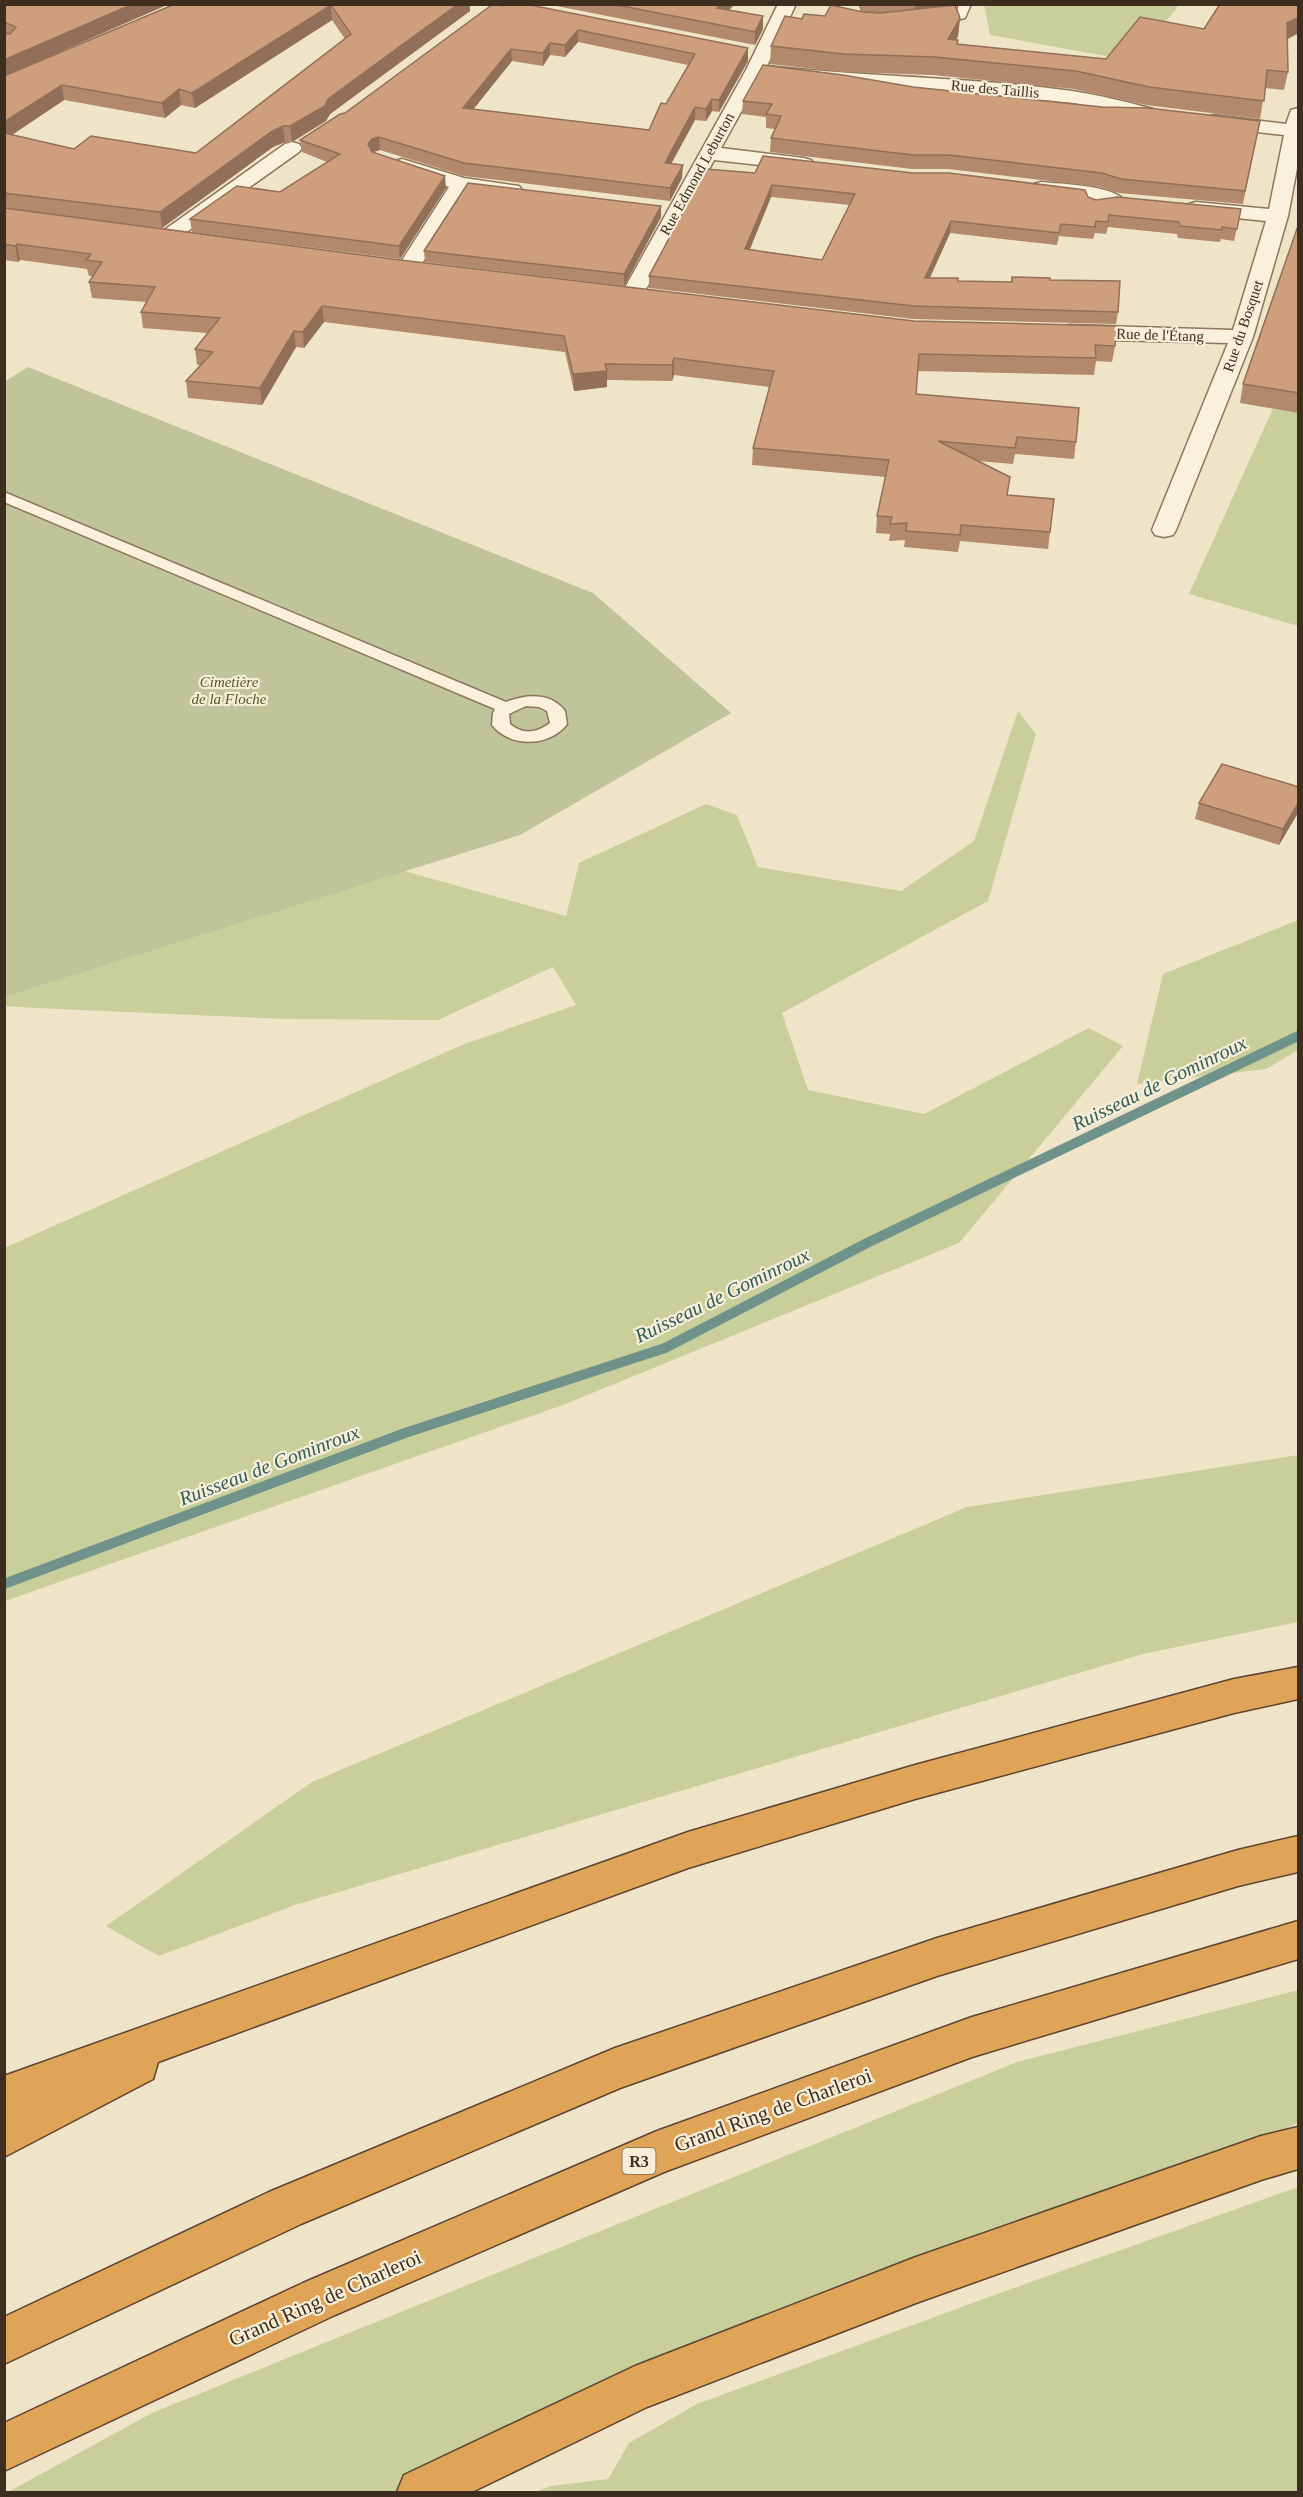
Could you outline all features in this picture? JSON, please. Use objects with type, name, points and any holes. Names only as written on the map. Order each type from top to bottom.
[{"type":"highway","points":[[4,2097],[688,1850],[915,1782],[1234,1696],[1299,1683]]},
{"type":"highway","points":[[4,2341],[285,2208],[615,2069],[937,1957],[1238,1868],[1299,1854]]},
{"type":"highway","name":"Grand Ring de Charleroi","points":[[4,2448],[320,2299],[657,2153],[972,2037],[1299,1940]]},
{"type":"highway","points":[[4,2136],[227,2017]]},
{"type":"highway","points":[[422,2493],[635,2389],[916,2280],[1261,2158],[1299,2148]]},
{"type":"street","name":"Rue Edmond Leburton","points":[[633,293],[758,63],[787,4]]},
{"type":"street","points":[[740,51],[758,63]]},
{"type":"street","name":"Rue des Taillis","points":[[758,63],[912,92],[1100,112],[1169,116]]},
{"type":"street","points":[[1192,119],[1297,122]]},
{"type":"street","name":"Rue du Bosquet","points":[[1164,530],[1242,337],[1278,216],[1297,122]]},
{"type":"street","points":[[167,237],[297,145]]},
{"type":"street","points":[[708,153],[821,166]]},
{"type":"street","points":[[381,158],[461,184],[530,192]]},
{"type":"street","points":[[408,268],[461,184]]},
{"type":"street","points":[[1023,192],[1086,205],[1115,201],[1138,203]]},
{"type":"street","points":[[1173,206],[1278,216]]},
{"type":"street","points":[[655,207],[677,210]]},
{"type":"street","points":[[144,234],[201,242]]},
{"type":"street","points":[[383,265],[431,271]]},
{"type":"street","points":[[609,291],[657,296]]},
{"type":"street","name":"Rue de l'Étang","points":[[1054,332],[1242,337]]},
{"type":"lane","points":[[922,23],[961,16],[965,4]]},
{"type":"lane","points":[[4,496],[506,708]]},
{"type":"green space","points":[[984,4],[1176,4],[1177,8],[1133,61],[990,35]]},
{"type":"green space","name":"Cimetière de la Floche","points":[[28,367],[593,593],[731,713],[520,835],[5,997],[4,382]]},
{"type":"green space","points":[[1274,406],[1298,410],[1298,626],[1189,594]]},
{"type":"green space","points":[[1018,711],[1036,734],[988,901],[782,1013],[808,1090],[924,1114],[1089,1028],[1123,1046],[959,1243],[563,1405],[5,1601],[4,1248],[462,1045],[576,1005],[553,967],[438,1020],[285,1019],[36,1008],[5,1006],[5,997],[404,871],[566,916],[579,863],[706,804],[737,815],[758,867],[901,891],[974,841]]},
{"type":"green space","points":[[1298,920],[1298,1050],[1266,1069],[1137,1084],[1163,974]]},
{"type":"green space","points":[[1298,1455],[1298,1622],[1143,1654],[295,1905],[159,1956],[106,1926],[312,1782],[967,1507]]},
{"type":"green space","points":[[1298,1990],[1298,2123],[424,2492],[8,2492],[152,2413],[1017,2062]]},
{"type":"green space","points":[[1298,2187],[1298,2492],[535,2492],[551,2486],[608,2479],[629,2443],[697,2404]]},
{"type":"building","points":[[4,4],[133,4],[4,60],[4,33],[10,34],[16,27],[4,22]]},
{"type":"building","points":[[175,4],[458,4],[328,99],[325,106],[290,126],[283,126],[271,132],[160,212],[4,193],[4,133],[74,149],[91,136],[196,153],[351,34],[331,5],[192,93],[179,89],[162,103],[62,85],[4,122],[4,76]]},
{"type":"building","points":[[493,4],[502,6],[504,4],[525,4],[748,48],[719,100],[712,99],[706,109],[695,107],[665,163],[683,165],[670,188],[464,163],[379,137],[372,139],[368,144],[372,152],[445,176],[399,246],[190,219],[237,186],[280,192],[340,154],[300,140],[345,113]],"holes":[[[578,30],[695,54],[666,104],[661,103],[649,130],[463,108],[511,49],[543,53],[550,43],[565,45]]]},
{"type":"building","points":[[612,4],[721,4],[717,8],[763,16],[755,32]]},
{"type":"building","points":[[1220,4],[1299,4],[1299,17],[1287,23],[1288,72],[1267,70],[1264,101],[1149,87],[1076,71],[935,57],[844,54],[771,46],[785,16],[802,19],[804,14],[825,16],[831,5],[863,12],[881,13],[955,5],[960,18],[948,39],[958,40],[957,44],[1106,59],[1140,17],[1204,29]]},
{"type":"building","points":[[763,65],[913,87],[1102,107],[1148,108],[1260,121],[1245,191],[1121,179],[1102,173],[949,155],[913,155],[771,138],[781,116],[766,114],[772,104],[743,101]]},
{"type":"building","points":[[763,156],[913,173],[949,173],[1085,190],[1088,197],[1096,200],[1117,197],[1241,209],[1237,229],[1222,227],[1222,230],[1180,226],[1179,222],[1109,215],[1108,222],[1096,221],[1095,227],[1061,224],[1059,233],[951,221],[925,278],[1012,282],[1012,277],[1120,281],[1118,312],[914,306],[649,276],[706,169],[755,173]],"holes":[[[772,185],[855,194],[822,260],[745,249]]]},
{"type":"building","points":[[468,183],[661,206],[624,274],[424,251]]},
{"type":"building","points":[[4,208],[392,259],[914,321],[1117,326],[1115,346],[1095,345],[1096,358],[919,354],[916,394],[1079,408],[1076,442],[1017,437],[1015,448],[938,441],[1010,477],[1007,495],[1054,499],[1050,532],[961,525],[960,535],[906,531],[907,523],[890,524],[892,517],[877,516],[889,460],[753,448],[774,371],[674,358],[672,365],[605,364],[607,371],[573,374],[564,336],[322,306],[303,332],[294,331],[260,388],[186,381],[213,352],[195,349],[220,318],[141,312],[155,287],[89,282],[102,262],[86,260],[91,254],[4,244]]},
{"type":"building","points":[[1299,223],[1299,393],[1243,384]]},
{"type":"building","points":[[1222,764],[1299,787],[1299,802],[1283,829],[1199,803]]},
{"type":"waterway","name":"Ruisseau de Gominroux","points":[[4,1584],[405,1433],[665,1348],[867,1243],[1298,1036]]}]
